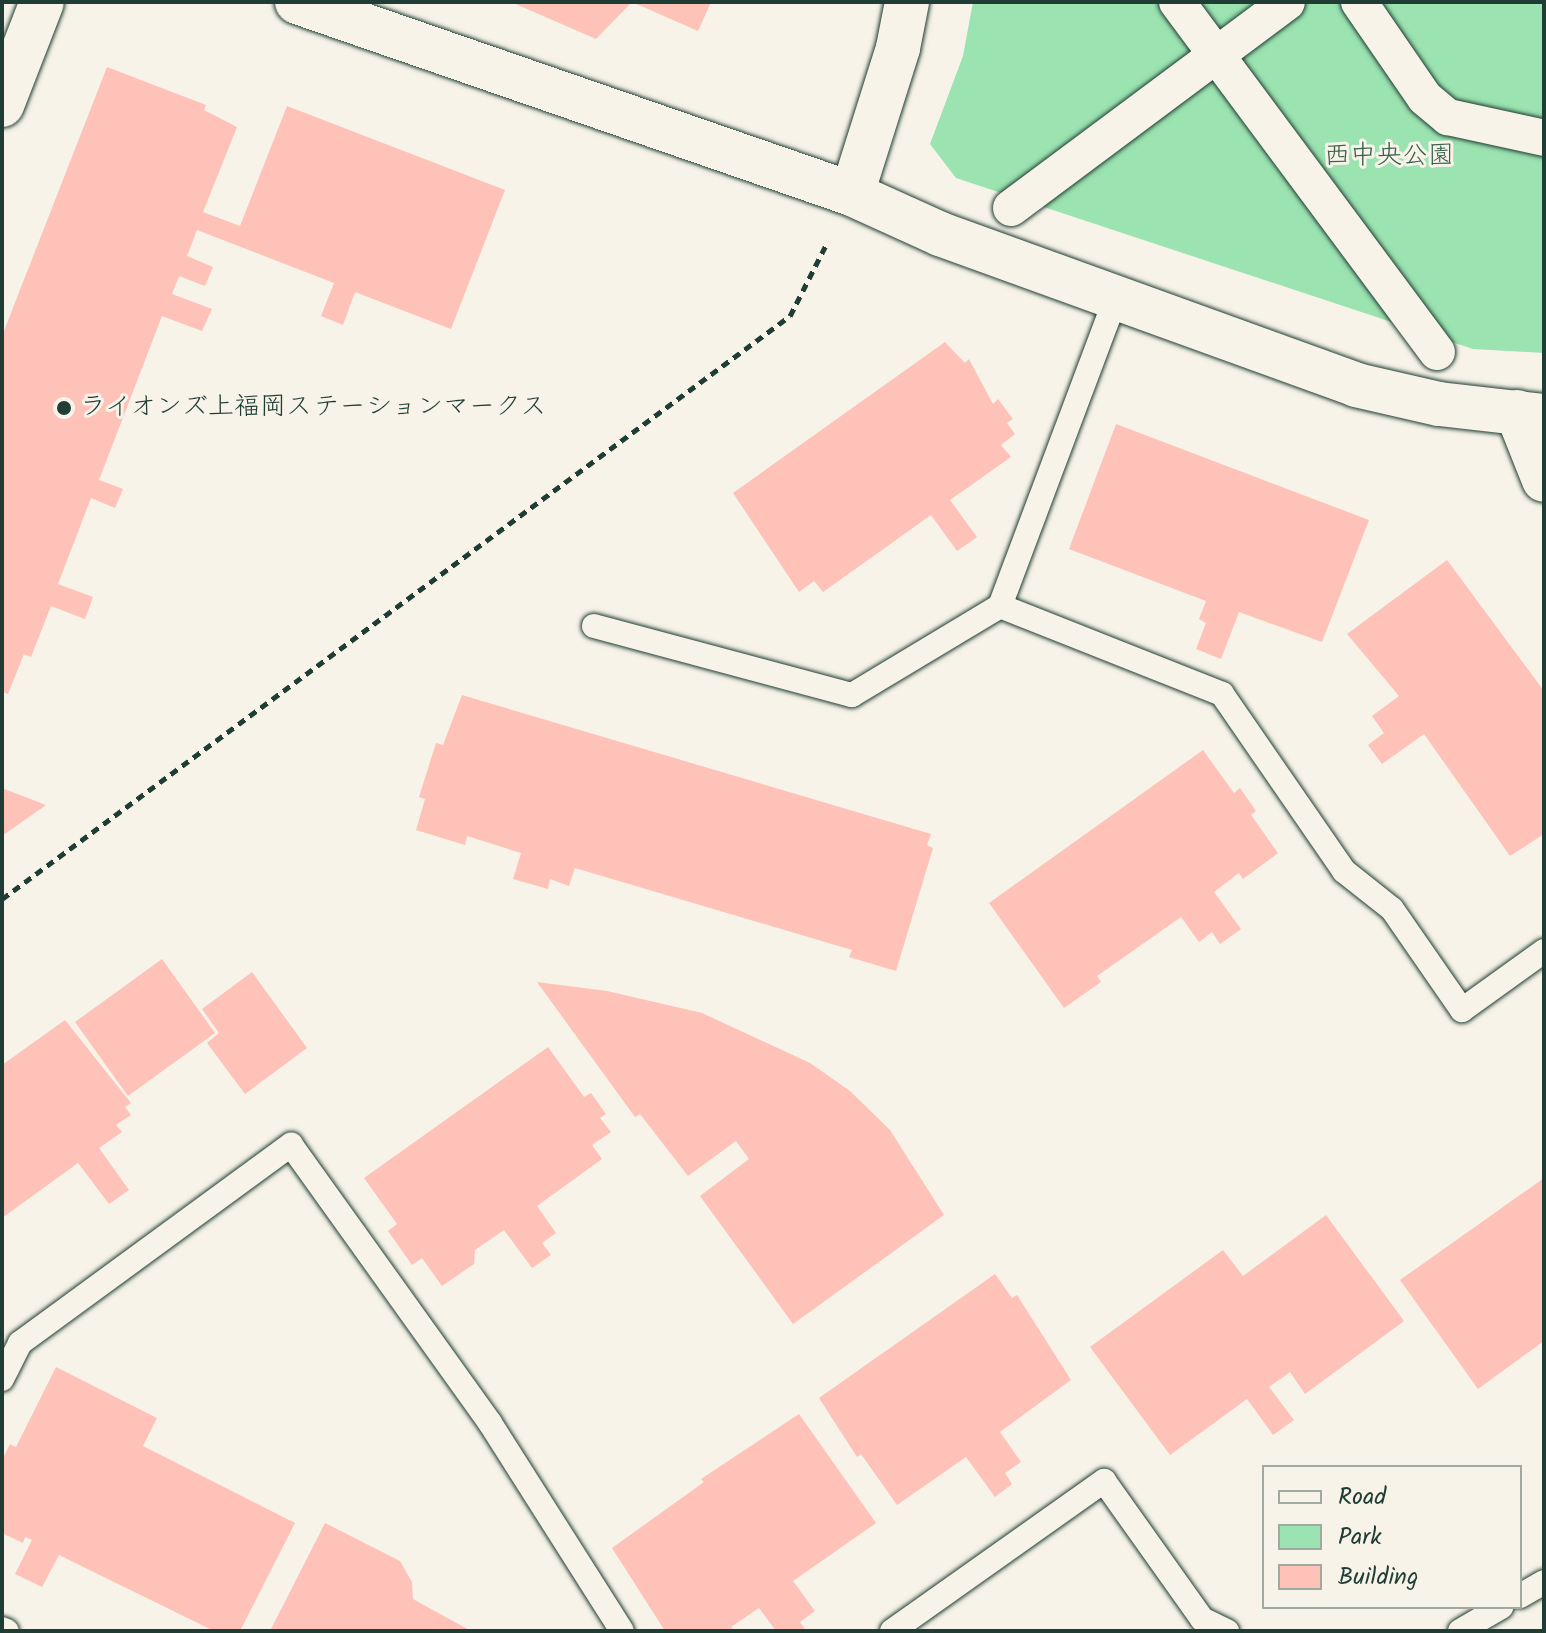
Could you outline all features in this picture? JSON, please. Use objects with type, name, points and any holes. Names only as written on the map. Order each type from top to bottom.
[{"type":"street","points":[[2,105],[42,2]]},
{"type":"street","points":[[297,2],[852,194],[940,234],[1356,385],[1439,404],[1530,414],[1544,480]]},
{"type":"street","points":[[852,194],[898,48],[907,2]]},
{"type":"street","points":[[1177,2],[1437,352]]},
{"type":"street","points":[[1011,208],[1287,2]]},
{"type":"street","points":[[1359,2],[1425,98],[1448,117],[1544,138]]},
{"type":"lane","points":[[594,626],[852,695],[1000,606],[1115,300]]},
{"type":"lane","points":[[1000,606],[1222,694],[1344,871],[1392,909],[1462,1010],[1544,951]]},
{"type":"lane","points":[[2,1379],[20,1343],[291,1145],[490,1423],[622,1631]]},
{"type":"lane","points":[[892,1631],[1104,1481],[1202,1619],[1227,1631]]},
{"type":"lane","points":[[1522,1595],[1544,1582]]},
{"type":"lane","points":[[1460,1631],[1498,1609]]},
{"type":"path","points":[[2,899],[790,316],[852,194]]},
{"type":"green space","name":"西中央公園","points":[[973,2],[1544,2],[1544,353],[1473,349],[956,178],[930,144],[963,56]]},
{"type":"building","points":[[511,2],[632,2],[596,39]]},
{"type":"building","points":[[632,2],[711,2],[698,31]]},
{"type":"building","name":"ライオンズ上福岡ステーションマークス","points":[[107,67],[206,105],[204,110],[237,127],[203,212],[240,226],[287,106],[505,190],[451,329],[355,292],[343,325],[321,316],[334,283],[197,230],[187,256],[213,267],[205,286],[179,276],[172,294],[212,309],[202,331],[162,316],[99,480],[123,489],[115,508],[91,498],[58,584],[93,597],[85,619],[51,606],[31,657],[24,654],[8,694],[2,692],[2,336]]},
{"type":"building","points":[[945,342],[965,363],[969,359],[993,404],[998,399],[1013,419],[1007,423],[1015,434],[1001,445],[1011,457],[950,500],[977,537],[957,551],[931,515],[823,592],[814,581],[799,592],[733,493]]},
{"type":"building","points":[[1116,424],[1369,520],[1322,642],[1239,612],[1221,659],[1196,649],[1206,623],[1199,619],[1206,601],[1069,549]]},
{"type":"building","points":[[1447,560],[1544,691],[1544,834],[1510,856],[1424,734],[1382,764],[1368,745],[1384,733],[1372,716],[1399,696],[1347,634]]},
{"type":"building","points":[[462,695],[931,834],[927,845],[933,848],[896,971],[849,957],[852,950],[575,868],[569,886],[550,879],[548,889],[513,879],[521,853],[467,836],[465,845],[416,830],[425,799],[419,797],[436,743],[443,745]]},
{"type":"building","points":[[1203,750],[1234,793],[1240,788],[1256,811],[1251,815],[1278,853],[1243,879],[1239,873],[1214,892],[1241,929],[1220,944],[1212,932],[1199,942],[1181,917],[1097,976],[1101,982],[1064,1008],[989,903]]},
{"type":"building","points":[[2,788],[46,805],[2,836]]},
{"type":"building","points":[[162,959],[215,1033],[128,1096],[75,1022]]},
{"type":"building","points":[[252,972],[307,1048],[245,1094],[207,1043],[219,1033],[202,1009]]},
{"type":"building","points":[[537,982],[607,991],[702,1013],[810,1063],[850,1091],[890,1130],[944,1215],[793,1324],[700,1196],[749,1159],[736,1141],[688,1176],[640,1114],[635,1117]]},
{"type":"building","points":[[65,1020],[131,1103],[125,1107],[131,1115],[116,1125],[122,1132],[99,1148],[129,1190],[109,1204],[78,1163],[2,1218],[2,1065]]},
{"type":"building","points":[[548,1047],[584,1097],[591,1093],[606,1114],[600,1118],[611,1132],[592,1145],[602,1159],[537,1206],[556,1233],[542,1243],[551,1255],[532,1268],[504,1230],[475,1250],[474,1264],[442,1286],[422,1258],[412,1265],[388,1231],[397,1224],[364,1178]]},
{"type":"building","points":[[1544,1178],[1544,1341],[1478,1389],[1400,1280]]},
{"type":"building","points":[[1326,1215],[1404,1321],[1305,1394],[1290,1372],[1269,1387],[1294,1420],[1273,1435],[1247,1399],[1170,1455],[1090,1347],[1223,1250],[1243,1276]]},
{"type":"building","points":[[995,1274],[1012,1298],[1017,1295],[1071,1380],[1000,1432],[1021,1462],[1005,1473],[1012,1484],[995,1497],[966,1457],[897,1505],[861,1454],[857,1457],[819,1398]]},
{"type":"building","points":[[56,1367],[157,1418],[143,1446],[295,1523],[240,1631],[214,1631],[59,1555],[42,1587],[15,1574],[32,1540],[25,1537],[23,1543],[2,1533],[2,1460],[10,1444],[16,1447]]},
{"type":"building","points":[[799,1414],[876,1523],[793,1581],[815,1611],[800,1622],[806,1631],[776,1631],[759,1608],[731,1627],[734,1631],[665,1631],[612,1548],[704,1482],[701,1479]]},
{"type":"building","points":[[325,1523],[400,1561],[412,1582],[413,1599],[471,1631],[270,1631]]},
{"type":"place","name":"ライオンズ上福岡ステーションマークス","points":[[64,408]]}]
